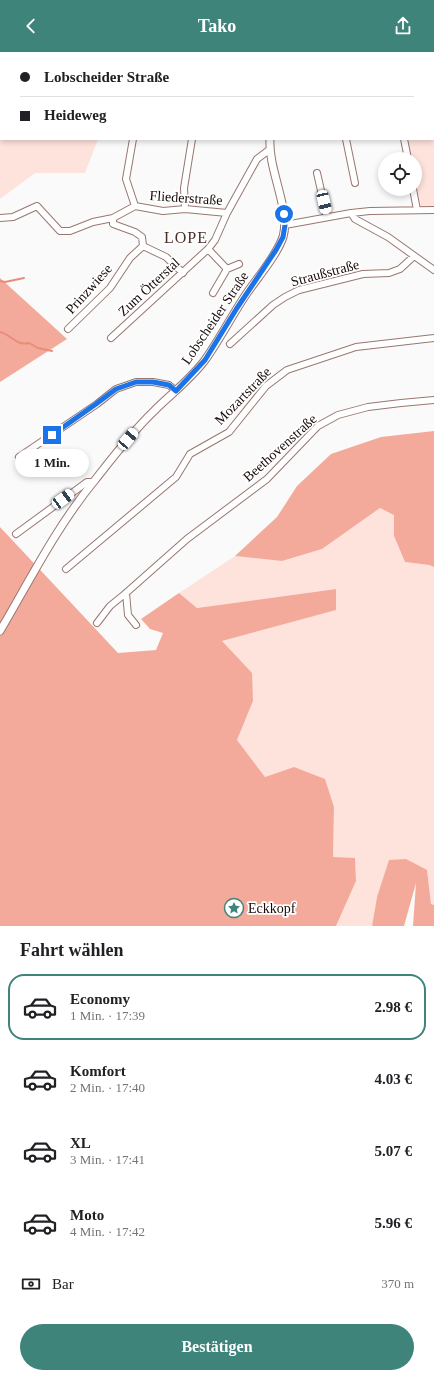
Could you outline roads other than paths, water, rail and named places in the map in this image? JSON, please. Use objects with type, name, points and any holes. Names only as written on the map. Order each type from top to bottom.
[{"type":"street","name":"Fliederstraße","points":[[132,140],[126,180],[135,206],[163,211],[185,209],[227,214],[257,159],[269,150]]},
{"type":"street","points":[[185,209],[184,188],[192,140]]},
{"type":"street","name":"Lobscheider Straße","points":[[0,631],[51,541],[93,482],[137,428],[153,411],[176,391],[205,360],[237,308],[276,250],[283,237],[285,225],[284,214],[269,150],[270,140]]},
{"type":"street","points":[[346,140],[355,183]]},
{"type":"street","points":[[404,140],[407,152]]},
{"type":"street","points":[[317,173],[327,217]]},
{"type":"street","points":[[414,196],[417,210]]},
{"type":"street","points":[[0,218],[13,217],[37,206],[60,231],[70,231],[93,222],[112,218],[135,206]]},
{"type":"street","points":[[285,225],[351,213],[434,210]]},
{"type":"street","points":[[351,213],[355,219],[388,237],[434,270]]},
{"type":"street","name":"Zum Ötterstal","points":[[112,338],[208,248],[215,240],[227,214]]},
{"type":"street","points":[[112,218],[113,224],[134,232],[142,237],[143,246],[166,257],[183,273]]},
{"type":"street","name":"Prinzwiese","points":[[68,329],[110,288],[130,258],[143,246]]},
{"type":"street","points":[[208,248],[227,270]]},
{"type":"street","name":"Straußstraße","points":[[230,344],[272,305],[292,293],[363,274],[389,272],[400,269],[414,256]]},
{"type":"street","points":[[213,293],[227,270],[239,264]]},
{"type":"street","name":"Mozartstraße","points":[[66,569],[176,477],[190,454],[229,432],[266,386],[286,370],[356,347],[434,338]]},
{"type":"street","points":[[19,457],[116,389],[136,382],[147,382],[169,385],[176,391]]},
{"type":"street","name":"Beethovenstraße","points":[[97,623],[110,606],[186,539],[267,478],[318,426],[338,415],[368,408],[434,400]]},
{"type":"street","name":"Lobscheider Straße","points":[[16,534],[87,482],[93,482]]},
{"type":"street","points":[[126,593],[128,615],[136,625]]},
{"type":"waterway","points":[[0,281],[5,282],[24,278]]},
{"type":"waterway","points":[[0,332],[17,342],[25,344],[29,343],[38,348],[52,351]]},
{"type":"place","name":"Eckkopf","points":[[234,908]]},
{"type":"district","name":"LOPE","points":[[186,237]]}]
